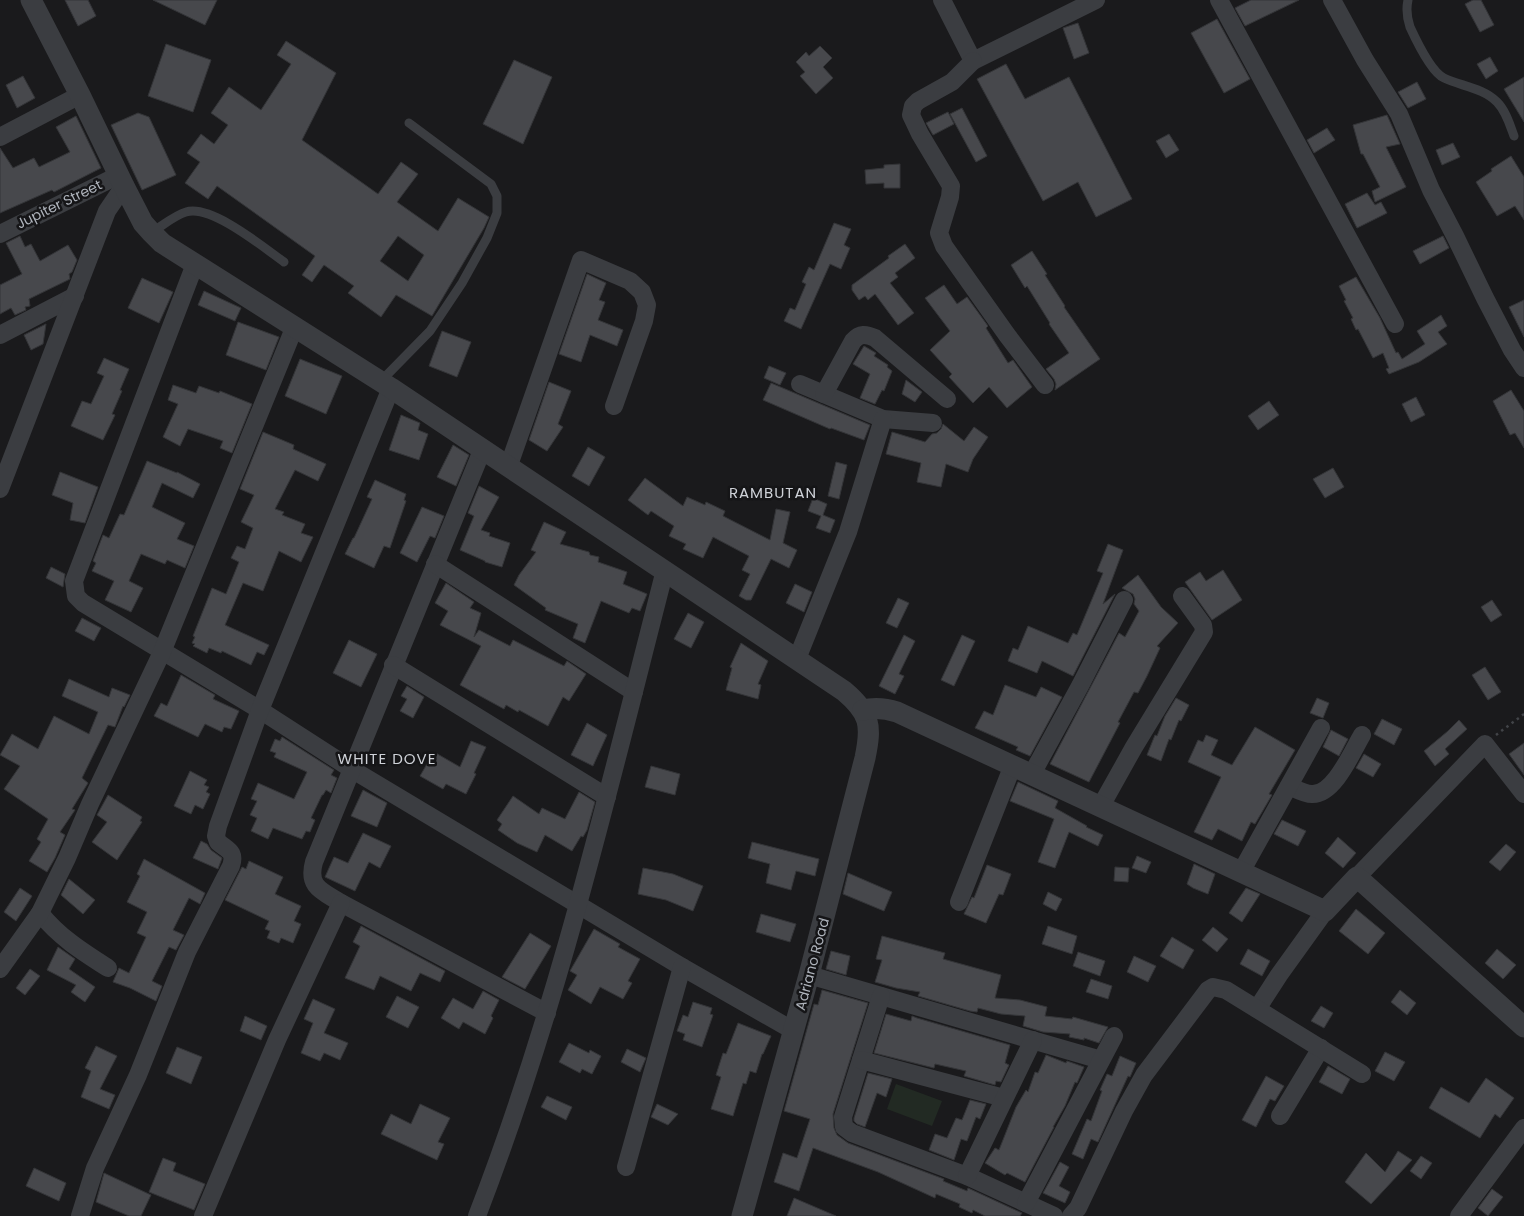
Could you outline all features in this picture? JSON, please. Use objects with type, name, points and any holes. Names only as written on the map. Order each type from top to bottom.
[{"type":"street","points":[[31,0],[143,223],[162,243],[386,384],[509,465],[844,691],[863,710],[884,708],[897,712],[1325,911]]},
{"type":"street","points":[[942,0],[973,61]]},
{"type":"street","points":[[1045,385],[944,246],[939,233],[950,197],[951,186],[920,134],[911,110],[918,101],[952,82],[973,61],[1096,0]]},
{"type":"street","points":[[1219,0],[1396,324]]},
{"type":"street","points":[[1332,0],[1365,60],[1399,114],[1431,190],[1489,306],[1512,350],[1524,368]]},
{"type":"street","points":[[0,138],[80,95]]},
{"type":"street","points":[[0,489],[107,211],[121,181]]},
{"type":"street","name":"Jupiter Street","points":[[0,234],[121,181]]},
{"type":"street","points":[[509,465],[581,260],[630,281],[642,292],[647,305],[644,322],[614,406]]},
{"type":"street","points":[[195,264],[74,581],[76,596],[83,603],[260,710],[353,770],[682,967],[794,1030]]},
{"type":"street","points":[[0,335],[75,296]]},
{"type":"street","points":[[0,969],[40,913],[68,858],[90,804],[162,652],[295,326]]},
{"type":"street","points":[[824,394],[853,341],[858,336],[864,334],[875,338],[947,399]]},
{"type":"street","points":[[80,1216],[98,1161],[138,1075],[188,952],[231,866],[233,854],[218,842],[216,836],[218,826],[260,710],[386,384]]},
{"type":"street","points":[[800,384],[883,419],[933,424]]},
{"type":"street","points":[[797,659],[848,532],[883,419]]},
{"type":"street","points":[[483,448],[314,862],[312,875],[313,883],[320,890],[341,903],[547,1013]]},
{"type":"street","points":[[435,564],[634,692]]},
{"type":"street","points":[[477,1216],[547,1013],[607,797],[665,570]]},
{"type":"street","points":[[1101,806],[1134,747],[1204,632],[1203,625],[1182,596]]},
{"type":"street","points":[[1032,774],[1124,600]]},
{"type":"street","points":[[393,665],[607,797]]},
{"type":"street","name":"Adriano Road","points":[[742,1216],[809,975],[866,751],[869,732],[863,710]]},
{"type":"street","points":[[1241,872],[1321,728]]},
{"type":"street","points":[[1289,786],[1313,795],[1323,791],[1341,773],[1362,735]]},
{"type":"street","points":[[1258,1009],[1279,975],[1325,911],[1486,744],[1524,794]]},
{"type":"street","points":[[959,902],[1013,766]]},
{"type":"street","points":[[1358,877],[1524,1027]]},
{"type":"street","points":[[203,1216],[276,1040],[341,903]]},
{"type":"street","points":[[40,913],[50,926],[64,938],[108,968]]},
{"type":"street","points":[[626,1167],[682,967]]},
{"type":"street","points":[[809,975],[1101,1060]]},
{"type":"street","points":[[1071,1216],[1078,1208],[1124,1111],[1144,1075],[1208,990],[1213,987],[1226,990],[1362,1074]]},
{"type":"street","points":[[881,996],[843,1117],[842,1122],[847,1130],[966,1176],[1054,1216]]},
{"type":"street","points":[[1026,1203],[1114,1036]]},
{"type":"street","points":[[966,1176],[1033,1040]]},
{"type":"street","points":[[1280,1116],[1321,1048]]},
{"type":"street","points":[[861,1060],[1004,1098]]},
{"type":"street","points":[[1459,1216],[1524,1128]]},
{"type":"lane","points":[[1408,0],[1407,15],[1410,26],[1433,70],[1443,78],[1479,91],[1496,101],[1505,113],[1514,136]]},
{"type":"lane","points":[[386,384],[430,331],[462,283],[487,238],[497,213],[497,196],[491,184],[409,123]]},
{"type":"lane","points":[[150,232],[186,212],[205,212],[226,222],[284,262]]},
{"type":"path","points":[[1486,744],[1524,714]]},
{"type":"shaded area","points":[[896,1084],[942,1101],[932,1126],[887,1109]]},
{"type":"building","points":[[65,0],[88,0],[96,16],[78,26]]},
{"type":"building","points":[[153,0],[217,0],[205,25]]},
{"type":"building","points":[[1251,0],[1299,0],[1245,26],[1235,8]]},
{"type":"building","points":[[1473,0],[1481,0],[1494,25],[1480,32],[1465,4]]},
{"type":"building","points":[[1217,19],[1250,79],[1224,93],[1191,33]]},
{"type":"building","points":[[1078,23],[1089,53],[1074,59],[1063,28]]},
{"type":"building","points":[[286,41],[336,73],[302,140],[378,194],[401,162],[418,174],[397,202],[438,231],[458,198],[489,217],[432,316],[396,295],[381,317],[348,293],[354,286],[324,265],[312,282],[302,275],[315,256],[217,186],[208,199],[185,183],[200,162],[187,153],[201,134],[214,144],[228,125],[211,113],[229,87],[261,110],[291,64],[277,55]],"holes":[[[398,236],[424,255],[408,281],[380,261]]]},
{"type":"building","points":[[166,44],[211,60],[193,112],[148,96]]},
{"type":"building","points":[[820,46],[832,58],[823,67],[833,78],[816,94],[800,76],[805,72],[796,62],[806,52],[809,56]]},
{"type":"building","points":[[1490,57],[1498,71],[1486,79],[1477,64]]},
{"type":"building","points":[[514,60],[552,77],[523,144],[483,124]]},
{"type":"building","points":[[1006,64],[1025,99],[1069,77],[1132,199],[1096,217],[1078,182],[1043,201],[977,79]]},
{"type":"building","points":[[23,76],[35,98],[17,108],[6,85]]},
{"type":"building","points":[[1524,77],[1524,122],[1504,89]]},
{"type":"building","points":[[1417,82],[1426,99],[1408,108],[1398,92]]},
{"type":"building","points":[[962,108],[987,156],[976,162],[950,114]]},
{"type":"building","points":[[948,112],[954,124],[933,135],[926,123]]},
{"type":"building","points":[[138,113],[149,117],[176,175],[142,190],[111,125]]},
{"type":"building","points":[[1387,115],[1400,144],[1386,147],[1406,187],[1375,202],[1372,191],[1380,187],[1363,154],[1361,154],[1353,125]]},
{"type":"building","points":[[76,116],[101,168],[54,192],[52,190],[0,213],[0,148],[13,168],[34,158],[39,167],[70,152],[56,127]]},
{"type":"building","points":[[1327,128],[1335,140],[1314,153],[1307,140]]},
{"type":"building","points":[[1169,134],[1179,150],[1166,158],[1156,141]]},
{"type":"building","points":[[1453,143],[1460,157],[1442,165],[1436,150]]},
{"type":"building","points":[[1511,156],[1524,177],[1524,220],[1515,206],[1497,216],[1476,182]]},
{"type":"building","points":[[900,164],[900,188],[884,188],[884,183],[866,184],[865,170],[884,168],[884,165]]},
{"type":"building","points":[[1367,193],[1375,205],[1381,202],[1387,213],[1357,228],[1345,204]]},
{"type":"building","points":[[834,223],[851,229],[844,245],[850,248],[841,269],[830,264],[801,329],[784,321],[790,308],[795,310],[806,284],[802,282],[809,267],[814,270]]},
{"type":"building","points":[[20,236],[25,247],[31,244],[40,261],[68,245],[77,260],[72,272],[69,274],[70,279],[29,299],[30,306],[25,307],[26,310],[15,315],[11,308],[0,314],[0,285],[22,274],[6,243]]},
{"type":"building","points":[[1443,236],[1449,248],[1420,264],[1413,251]]},
{"type":"building","points":[[905,244],[915,258],[895,273],[898,277],[890,283],[914,313],[898,325],[875,294],[868,300],[865,296],[859,300],[852,290],[852,285]]},
{"type":"building","points":[[1032,251],[1047,274],[1045,275],[1064,307],[1100,359],[1055,390],[1056,384],[1054,379],[1046,369],[1069,353],[1049,324],[1027,286],[1025,288],[1011,265]]},
{"type":"building","points":[[587,274],[606,283],[599,300],[605,302],[598,320],[623,330],[617,346],[590,335],[581,362],[559,354]]},
{"type":"building","points":[[1356,277],[1380,318],[1396,353],[1398,352],[1402,359],[1425,344],[1417,331],[1441,315],[1447,326],[1438,332],[1447,344],[1419,362],[1389,374],[1386,369],[1389,368],[1383,353],[1373,358],[1358,329],[1356,330],[1351,319],[1353,318],[1344,301],[1346,300],[1339,286]]},
{"type":"building","points":[[142,278],[173,292],[159,323],[128,308]]},
{"type":"building","points":[[944,285],[957,304],[967,297],[988,326],[986,328],[1008,363],[1013,360],[1032,387],[1007,408],[989,387],[973,403],[949,377],[952,374],[930,350],[950,331],[925,298]]},
{"type":"building","points":[[204,291],[241,308],[235,321],[198,305]]},
{"type":"building","points":[[1524,300],[1524,337],[1509,307]]},
{"type":"building","points":[[238,322],[279,337],[266,370],[226,355]]},
{"type":"building","points":[[46,324],[43,344],[31,350],[24,335]]},
{"type":"building","points":[[442,331],[471,342],[457,377],[429,366]]},
{"type":"building","points":[[864,346],[876,353],[874,356],[888,365],[887,367],[892,371],[884,391],[882,390],[875,404],[860,398],[870,374],[853,364]]},
{"type":"building","points":[[104,358],[129,369],[112,414],[115,415],[103,440],[71,426],[82,401],[91,404],[104,376],[97,373]]},
{"type":"building","points":[[300,359],[342,376],[326,414],[285,396]]},
{"type":"building","points":[[769,366],[786,373],[780,385],[764,378]]},
{"type":"building","points":[[906,380],[922,392],[915,402],[902,394]]},
{"type":"building","points":[[549,382],[571,391],[558,424],[563,427],[547,451],[529,440]]},
{"type":"building","points":[[771,383],[870,425],[864,440],[830,429],[763,400]]},
{"type":"building","points":[[173,385],[196,393],[199,386],[219,393],[220,391],[252,404],[232,453],[220,448],[223,441],[188,429],[180,446],[163,437],[178,404],[168,400]]},
{"type":"building","points":[[1511,390],[1524,411],[1524,448],[1515,433],[1510,435],[1493,401]]},
{"type":"building","points":[[1416,397],[1425,415],[1411,422],[1402,404]]},
{"type":"building","points":[[1269,401],[1279,415],[1258,430],[1248,416]]},
{"type":"building","points":[[401,415],[420,423],[418,430],[428,434],[419,460],[389,450]]},
{"type":"building","points":[[943,424],[964,441],[974,427],[988,437],[973,459],[968,472],[946,464],[941,487],[917,482],[921,463],[886,454],[892,432],[925,442],[932,434],[937,433],[941,429]]},
{"type":"building","points":[[263,432],[294,445],[293,449],[326,464],[318,481],[295,470],[275,509],[284,512],[282,515],[305,524],[301,533],[313,537],[301,562],[279,551],[263,591],[243,583],[225,625],[269,645],[264,655],[257,652],[251,665],[222,651],[221,653],[209,648],[207,653],[193,646],[195,644],[192,643],[212,588],[226,594],[239,562],[231,558],[237,546],[245,549],[253,528],[241,522],[254,495],[240,489]]},
{"type":"building","points":[[453,445],[469,455],[456,486],[437,477]]},
{"type":"building","points":[[588,447],[605,457],[589,486],[572,476]]},
{"type":"building","points":[[147,461],[177,472],[200,484],[193,498],[162,483],[152,507],[185,523],[177,539],[194,546],[185,568],[167,560],[165,564],[141,554],[129,581],[143,588],[131,612],[105,600],[114,581],[92,571],[96,563],[93,561],[103,535],[109,538],[120,514],[124,515]]},
{"type":"building","points":[[836,462],[847,465],[839,499],[828,496]]},
{"type":"building","points":[[1333,468],[1344,487],[1325,498],[1313,479]]},
{"type":"building","points":[[60,472],[98,487],[85,523],[70,520],[73,503],[52,495]]},
{"type":"building","points":[[645,478],[683,506],[687,497],[705,505],[706,502],[725,511],[723,516],[770,540],[776,509],[790,512],[783,543],[797,550],[789,568],[771,559],[751,600],[746,600],[739,596],[750,574],[742,570],[749,556],[713,537],[703,558],[683,549],[686,544],[669,536],[674,526],[651,511],[648,515],[628,500]]},
{"type":"building","points":[[375,480],[406,494],[404,500],[406,501],[390,548],[384,546],[374,568],[345,554],[372,499],[367,497]]},
{"type":"building","points":[[479,486],[499,497],[481,530],[490,533],[489,536],[510,543],[502,567],[485,562],[460,550],[474,516],[468,513]]},
{"type":"building","points":[[813,498],[827,504],[823,515],[835,520],[830,533],[816,528],[821,516],[808,511]]},
{"type":"building","points":[[422,507],[444,516],[435,538],[430,536],[417,562],[400,553]]},
{"type":"building","points":[[544,522],[566,532],[560,544],[589,552],[590,555],[599,557],[598,562],[627,572],[623,584],[647,594],[640,611],[632,608],[629,613],[601,601],[585,643],[573,638],[578,624],[545,610],[546,608],[514,585],[536,552],[531,550]]},
{"type":"building","points":[[1108,544],[1123,550],[1103,604],[1115,594],[1073,676],[1042,661],[1037,673],[1008,661],[1013,648],[1018,650],[1028,626],[1068,643],[1073,633],[1077,635],[1103,573],[1097,571]]},
{"type":"building","points":[[51,567],[65,574],[63,587],[46,578]]},
{"type":"building","points":[[1223,570],[1242,600],[1212,620],[1185,582],[1200,572],[1206,581]]},
{"type":"building","points":[[1138,575],[1161,607],[1178,623],[1157,646],[1160,648],[1147,676],[1138,693],[1134,692],[1089,782],[1050,764],[1119,633],[1125,637],[1139,611],[1134,604],[1133,594],[1122,588]]},
{"type":"building","points":[[446,583],[474,602],[470,608],[481,613],[474,637],[479,630],[510,646],[513,640],[564,666],[567,661],[586,674],[569,701],[563,697],[548,726],[519,710],[518,712],[506,705],[504,709],[460,685],[481,646],[440,625],[448,611],[435,603]]},
{"type":"building","points":[[795,584],[812,592],[804,612],[786,603]]},
{"type":"building","points":[[898,598],[909,603],[897,628],[886,623]]},
{"type":"building","points":[[1492,600],[1502,615],[1491,622],[1481,607]]},
{"type":"building","points":[[688,613],[704,622],[691,648],[674,639]]},
{"type":"building","points":[[82,618],[101,628],[94,641],[75,631]]},
{"type":"building","points":[[904,635],[915,641],[899,674],[904,676],[895,694],[879,686]]},
{"type":"building","points":[[962,635],[975,641],[954,686],[941,680]]},
{"type":"building","points":[[349,640],[377,654],[361,687],[333,673]]},
{"type":"building","points":[[741,643],[768,661],[758,684],[761,685],[758,699],[726,690],[732,668],[730,667]]},
{"type":"building","points":[[1485,667],[1501,692],[1488,700],[1472,675]]},
{"type":"building","points":[[181,675],[215,695],[213,699],[239,711],[231,729],[224,727],[222,732],[205,724],[198,737],[154,716],[161,703],[167,706]]},
{"type":"building","points":[[69,679],[109,697],[112,688],[130,695],[123,706],[115,727],[108,725],[82,778],[88,783],[72,809],[75,810],[60,832],[65,835],[47,872],[29,861],[41,842],[37,839],[48,819],[4,789],[20,766],[0,755],[12,734],[38,749],[54,716],[89,734],[98,712],[62,696]]},
{"type":"building","points":[[1005,685],[1036,697],[1041,687],[1062,697],[1030,756],[1016,750],[1018,747],[975,728],[984,711],[993,715]]},
{"type":"building","points":[[407,686],[424,697],[413,718],[400,711],[407,699],[401,696]]},
{"type":"building","points":[[1176,698],[1189,705],[1181,721],[1179,720],[1171,740],[1169,739],[1161,761],[1147,755],[1155,735],[1157,736],[1165,716]]},
{"type":"building","points":[[1317,698],[1329,703],[1323,718],[1310,713]]},
{"type":"building","points":[[1382,719],[1402,729],[1394,745],[1374,734]]},
{"type":"building","points":[[1459,720],[1467,729],[1445,749],[1449,754],[1435,766],[1424,751]]},
{"type":"building","points":[[587,723],[607,735],[593,766],[571,755]]},
{"type":"building","points":[[1255,727],[1295,750],[1269,794],[1272,795],[1255,824],[1251,822],[1242,841],[1218,829],[1212,840],[1194,832],[1221,777],[1188,762],[1198,740],[1203,742],[1206,735],[1218,740],[1211,755],[1232,765]]},
{"type":"building","points":[[1331,730],[1348,739],[1339,756],[1323,747]]},
{"type":"building","points":[[282,737],[334,770],[331,775],[337,778],[331,793],[326,790],[322,795],[311,818],[315,820],[310,832],[306,831],[302,839],[273,828],[268,839],[251,831],[257,818],[250,815],[257,801],[251,799],[258,783],[294,799],[307,772],[274,757],[276,753],[270,751],[275,739],[280,741]]},
{"type":"building","points":[[471,741],[486,747],[466,794],[446,784],[443,789],[420,776],[434,752],[460,767]]},
{"type":"building","points":[[1524,743],[1524,775],[1509,754]]},
{"type":"building","points":[[1364,754],[1381,764],[1373,777],[1356,768]]},
{"type":"building","points":[[651,766],[680,774],[675,795],[645,787]]},
{"type":"building","points":[[190,771],[207,780],[204,785],[209,787],[206,792],[210,794],[203,809],[195,805],[191,814],[174,806]]},
{"type":"building","points":[[1018,782],[1058,801],[1055,808],[1103,835],[1098,846],[1069,832],[1055,868],[1038,862],[1054,819],[1010,801]]},
{"type":"building","points":[[363,790],[387,803],[377,827],[351,816]]},
{"type":"building","points":[[579,792],[595,802],[587,830],[572,851],[545,835],[537,852],[517,843],[498,830],[502,824],[497,820],[513,796],[539,814],[542,808],[565,819]]},
{"type":"building","points":[[108,795],[142,817],[140,821],[142,822],[117,860],[92,842],[107,822],[97,815]]},
{"type":"building","points":[[1282,820],[1306,831],[1298,846],[1274,834]]},
{"type":"building","points":[[363,833],[391,846],[380,868],[369,862],[355,891],[325,877],[334,857],[348,863]]},
{"type":"building","points":[[1338,837],[1356,853],[1343,868],[1325,853]]},
{"type":"building","points":[[201,841],[222,858],[218,869],[193,858]]},
{"type":"building","points":[[752,842],[819,859],[815,876],[796,871],[791,890],[766,883],[770,864],[748,858]]},
{"type":"building","points":[[1506,844],[1516,852],[1500,871],[1489,862]]},
{"type":"building","points":[[1137,856],[1151,862],[1146,873],[1132,868]]},
{"type":"building","points":[[144,859],[205,893],[200,904],[189,898],[173,930],[184,935],[176,950],[169,947],[152,981],[162,986],[156,1001],[113,982],[119,968],[129,973],[146,937],[137,933],[147,912],[127,902],[140,876],[137,874]]},
{"type":"building","points":[[249,861],[283,877],[275,894],[301,906],[294,921],[301,924],[293,943],[281,938],[279,943],[267,938],[270,931],[265,929],[269,921],[225,900],[242,867],[246,869]]},
{"type":"building","points":[[1194,864],[1215,874],[1208,894],[1187,884]]},
{"type":"building","points":[[987,865],[1011,874],[1003,895],[999,894],[986,923],[964,914],[972,897],[974,898]]},
{"type":"building","points":[[1115,867],[1129,868],[1128,882],[1114,881]]},
{"type":"building","points":[[643,868],[673,874],[703,886],[693,911],[666,900],[638,894]]},
{"type":"building","points":[[848,873],[892,892],[884,911],[843,894]]},
{"type":"building","points":[[69,879],[95,900],[83,914],[61,895]]},
{"type":"building","points":[[20,888],[32,896],[16,921],[4,912]]},
{"type":"building","points":[[1246,888],[1260,894],[1242,922],[1229,913]]},
{"type":"building","points":[[1048,892],[1062,899],[1056,911],[1043,904]]},
{"type":"building","points":[[1356,909],[1385,933],[1368,954],[1339,931]]},
{"type":"building","points":[[761,914],[796,924],[790,942],[756,932]]},
{"type":"building","points":[[361,926],[445,971],[440,982],[420,973],[411,991],[380,976],[374,990],[345,978],[360,946],[353,942]]},
{"type":"building","points":[[1048,926],[1077,936],[1072,954],[1042,944]]},
{"type":"building","points":[[1213,927],[1228,939],[1217,952],[1202,940]]},
{"type":"building","points":[[594,929],[620,944],[618,947],[640,959],[628,981],[632,983],[623,999],[600,987],[591,1004],[568,990],[577,975],[570,971]]},
{"type":"building","points":[[530,933],[551,946],[525,989],[502,977]]},
{"type":"building","points":[[882,936],[945,953],[943,959],[1001,975],[995,998],[1020,1000],[1047,1007],[1045,1016],[1072,1019],[1073,1017],[1108,1027],[1099,1043],[1084,1038],[1084,1040],[1069,1037],[1070,1034],[1043,1032],[1023,1026],[1025,1016],[1001,1014],[978,1008],[977,1012],[970,1011],[918,996],[920,992],[875,982],[882,960],[876,959]]},
{"type":"building","points":[[1172,937],[1194,950],[1183,969],[1160,956]]},
{"type":"building","points":[[58,947],[75,959],[69,969],[95,987],[85,1002],[71,992],[76,985],[47,970]]},
{"type":"building","points":[[1248,949],[1270,961],[1262,976],[1240,964]]},
{"type":"building","points":[[1497,949],[1516,965],[1503,979],[1485,963]]},
{"type":"building","points":[[831,951],[850,956],[846,975],[826,969]]},
{"type":"building","points":[[1078,952],[1105,961],[1100,976],[1073,966]]},
{"type":"building","points":[[1134,956],[1156,966],[1148,982],[1127,972]]},
{"type":"building","points":[[30,969],[40,976],[25,995],[16,988]]},
{"type":"building","points":[[1091,979],[1112,986],[1108,999],[1086,992]]},
{"type":"building","points":[[822,990],[868,1003],[833,1114],[834,1128],[837,1135],[848,1143],[944,1179],[943,1181],[967,1191],[968,1188],[1022,1213],[1020,1216],[985,1216],[973,1210],[972,1213],[959,1207],[960,1204],[936,1194],[935,1198],[878,1172],[813,1148],[799,1191],[774,1182],[783,1153],[797,1158],[810,1119],[784,1111],[814,1004],[818,1005]]},
{"type":"building","points":[[1400,990],[1416,1003],[1407,1015],[1391,1002]]},
{"type":"building","points":[[483,991],[499,1000],[485,1034],[463,1022],[459,1029],[441,1018],[453,998],[473,1009]]},
{"type":"building","points":[[397,996],[419,1007],[408,1028],[386,1017]]},
{"type":"building","points":[[313,999],[335,1009],[324,1033],[348,1043],[340,1060],[324,1053],[320,1061],[301,1053],[313,1023],[304,1019]]},
{"type":"building","points":[[693,1002],[712,1008],[710,1014],[713,1015],[702,1047],[683,1040],[685,1034],[677,1031],[683,1015],[688,1017]]},
{"type":"building","points":[[1321,1006],[1333,1013],[1324,1028],[1311,1021]]},
{"type":"building","points":[[886,1014],[911,1021],[912,1016],[1010,1045],[1005,1063],[1009,1065],[1001,1082],[996,1081],[995,1085],[964,1076],[966,1071],[935,1064],[934,1068],[874,1053]]},
{"type":"building","points":[[245,1016],[267,1026],[261,1040],[240,1031]]},
{"type":"building","points":[[738,1023],[771,1036],[762,1054],[756,1073],[750,1071],[746,1084],[743,1083],[733,1116],[711,1109],[721,1077],[716,1075],[723,1053],[726,1054]]},
{"type":"building","points":[[569,1043],[589,1053],[590,1050],[601,1056],[592,1074],[582,1069],[580,1073],[559,1062]]},
{"type":"building","points":[[96,1046],[117,1056],[100,1089],[115,1095],[109,1109],[81,1097],[91,1071],[85,1068]]},
{"type":"building","points":[[177,1047],[202,1057],[191,1084],[166,1073]]},
{"type":"building","points":[[627,1049],[646,1058],[640,1072],[621,1062]]},
{"type":"building","points":[[1385,1052],[1405,1062],[1394,1081],[1375,1071]]},
{"type":"building","points":[[1046,1055],[1066,1063],[1067,1061],[1084,1067],[1025,1182],[1007,1173],[1005,1175],[985,1163],[995,1148],[999,1150],[1016,1107],[1026,1090],[1028,1092],[1035,1072],[1038,1073]]},
{"type":"building","points":[[1120,1056],[1136,1063],[1130,1077],[1128,1076],[1098,1142],[1091,1139],[1083,1159],[1072,1154],[1087,1119],[1091,1121],[1107,1074],[1112,1076]]},
{"type":"building","points":[[1328,1066],[1350,1079],[1342,1094],[1319,1082]]},
{"type":"building","points":[[868,1073],[892,1079],[886,1097],[877,1093],[865,1127],[857,1124],[854,1118]]},
{"type":"building","points":[[1266,1076],[1284,1086],[1275,1101],[1270,1099],[1256,1127],[1242,1120]]},
{"type":"building","points":[[1486,1078],[1514,1098],[1500,1118],[1495,1114],[1480,1138],[1429,1108],[1441,1087],[1469,1103]]},
{"type":"building","points":[[547,1096],[572,1107],[566,1120],[541,1107]]},
{"type":"building","points":[[970,1100],[986,1104],[980,1119],[976,1117],[967,1141],[961,1139],[954,1160],[929,1150],[935,1134],[947,1138],[956,1118],[962,1120]]},
{"type":"building","points":[[420,1104],[450,1118],[438,1142],[444,1144],[437,1160],[381,1134],[391,1114],[411,1124]]},
{"type":"building","points":[[657,1104],[678,1114],[668,1125],[651,1117]]},
{"type":"building","points":[[1398,1151],[1412,1160],[1371,1204],[1345,1182],[1366,1153],[1385,1172]]},
{"type":"building","points":[[1421,1156],[1432,1163],[1421,1179],[1410,1171]]},
{"type":"building","points":[[163,1158],[176,1163],[173,1171],[205,1184],[194,1210],[149,1192]]},
{"type":"building","points":[[1060,1162],[1069,1167],[1059,1186],[1070,1192],[1065,1203],[1043,1193]]},
{"type":"building","points":[[34,1168],[66,1183],[59,1201],[26,1186]]},
{"type":"building","points":[[104,1173],[151,1195],[141,1216],[129,1216],[96,1202]]},
{"type":"building","points":[[1492,1189],[1503,1197],[1488,1216],[1478,1208]]},
{"type":"building","points":[[794,1198],[836,1216],[787,1216]]},
{"type":"district","name":"RAMBUTAN","points":[[773,492]]},
{"type":"district","name":"WHITE DOVE","points":[[387,758]]}]
